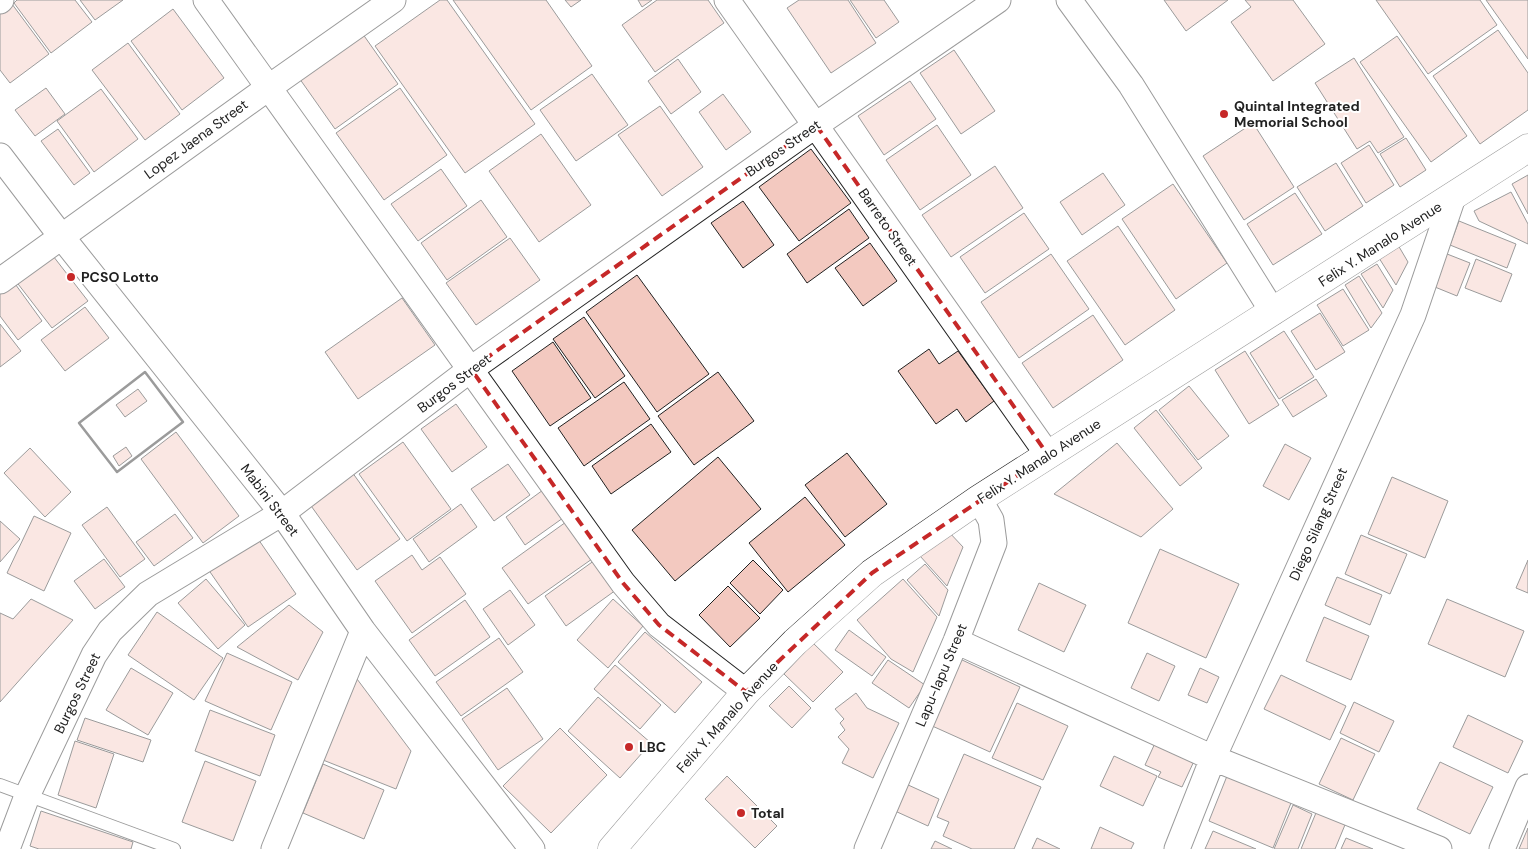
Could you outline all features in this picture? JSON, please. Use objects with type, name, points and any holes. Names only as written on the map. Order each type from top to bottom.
[{"type":"main road","name":"Felix Y. Manalo Avenue","points":[[612,849],[746,692],[795,642],[872,573],[979,498],[1528,148]]},
{"type":"street","points":[[206,0],[623,582],[659,625],[746,692]]},
{"type":"street","name":"Lopez Jaena Street","points":[[0,281],[393,0]]},
{"type":"street","name":"Barreto Street","points":[[727,0],[1048,455]]},
{"type":"street","name":"Burgos Street","points":[[7,849],[28,796],[94,655],[110,632],[148,594],[282,514],[471,369],[816,125],[998,0]]},
{"type":"street","points":[[1069,0],[1130,85],[1273,312]]},
{"type":"street","name":"Mabini Street","points":[[0,156],[61,236],[282,514],[363,631],[532,849]]},
{"type":"street","name":"Diego Silang Street","points":[[1177,849],[1212,758],[1413,314],[1453,197]]},
{"type":"street","name":"Lapu-lapu Street","points":[[867,849],[956,641],[994,543],[991,520],[979,498]]},
{"type":"street","points":[[274,849],[363,631]]},
{"type":"street","points":[[956,641],[1212,758],[1439,849]]},
{"type":"street","points":[[1502,849],[1528,787]]},
{"type":"lane","points":[[0,785],[174,849]]},
{"type":"highlighted area","points":[[816,125],[1048,455],[872,573],[746,692],[659,625],[623,583],[471,369]]},
{"type":"building","points":[[17,0],[75,0],[92,22],[51,53],[14,3]]},
{"type":"building","points":[[80,0],[123,0],[95,20]]},
{"type":"building","points":[[440,0],[447,0],[535,124],[465,173],[375,46]]},
{"type":"building","points":[[453,0],[546,0],[592,66],[531,110]]},
{"type":"building","points":[[565,0],[581,0],[571,7]]},
{"type":"building","points":[[638,0],[652,0],[642,7]]},
{"type":"building","points":[[657,0],[708,0],[724,23],[655,72],[622,25]]},
{"type":"building","points":[[799,0],[848,0],[876,43],[831,73],[787,8]]},
{"type":"building","points":[[850,0],[884,0],[899,22],[876,38]]},
{"type":"building","points":[[1164,0],[1228,0],[1186,31]]},
{"type":"building","name":"Quintal Integrated Memorial School","points":[[1245,0],[1293,0],[1325,44],[1273,81],[1231,22],[1251,7]]},
{"type":"building","points":[[1376,0],[1480,0],[1497,25],[1428,74]]},
{"type":"building","points":[[1486,0],[1528,0],[1528,59]]},
{"type":"building","points":[[12,4],[49,54],[10,83],[0,70],[0,13]]},
{"type":"building","points":[[173,9],[224,78],[182,110],[131,41]]},
{"type":"building","points":[[360,30],[398,84],[335,129],[297,75]]},
{"type":"building","points":[[1498,30],[1528,73],[1528,110],[1480,144],[1433,76]]},
{"type":"building","points":[[1397,36],[1467,136],[1431,162],[1360,62]]},
{"type":"building","points":[[128,43],[180,114],[145,140],[92,70]]},
{"type":"building","points":[[954,50],[995,111],[961,134],[920,73]]},
{"type":"building","points":[[1354,58],[1404,137],[1378,153],[1370,141],[1357,149],[1315,83]]},
{"type":"building","points":[[678,59],[701,92],[671,114],[648,81]]},
{"type":"building","points":[[592,74],[628,125],[576,161],[540,110]]},
{"type":"building","points":[[910,81],[936,119],[884,155],[858,116]]},
{"type":"building","points":[[46,88],[65,114],[35,136],[15,110]]},
{"type":"building","points":[[400,88],[447,155],[384,200],[336,133]]},
{"type":"building","points":[[101,89],[138,139],[94,172],[57,121]]},
{"type":"building","points":[[723,94],[751,132],[726,150],[699,112]]},
{"type":"building","points":[[660,106],[703,167],[662,196],[618,135]]},
{"type":"building","points":[[1253,123],[1294,187],[1244,220],[1203,156]]},
{"type":"building","points":[[937,125],[971,175],[920,210],[886,160]]},
{"type":"building","points":[[58,129],[90,173],[74,185],[41,141]]},
{"type":"building","points":[[541,134],[591,205],[539,242],[489,171]]},
{"type":"building","points":[[1406,138],[1426,170],[1400,187],[1380,154]]},
{"type":"building","points":[[1369,145],[1394,185],[1366,203],[1341,163]]},
{"type":"building","points":[[811,149],[851,203],[799,241],[759,187]]},
{"type":"building","points":[[1336,163],[1363,206],[1325,231],[1297,187]]},
{"type":"building","points":[[995,166],[1023,208],[951,257],[922,215]]},
{"type":"building","points":[[441,169],[467,206],[418,241],[391,204]]},
{"type":"building","points":[[1103,173],[1125,205],[1082,235],[1060,202]]},
{"type":"building","points":[[1528,175],[1528,214],[1512,184]]},
{"type":"building","points":[[1173,184],[1227,263],[1176,299],[1122,219]]},
{"type":"building","points":[[1511,192],[1528,224],[1528,244],[1479,221],[1474,211]]},
{"type":"building","points":[[1295,193],[1322,234],[1273,265],[1247,224]]},
{"type":"building","points":[[481,200],[507,237],[447,280],[421,243]]},
{"type":"building","points":[[743,201],[774,245],[743,268],[711,223]]},
{"type":"building","points":[[849,209],[869,238],[807,283],[787,254]]},
{"type":"building","points":[[1024,213],[1049,249],[985,293],[960,257]]},
{"type":"building","points":[[1459,221],[1516,244],[1507,268],[1450,245]]},
{"type":"building","points":[[1118,226],[1175,310],[1125,345],[1067,261]]},
{"type":"building","points":[[510,238],[540,280],[476,325],[446,283]]},
{"type":"building","points":[[870,243],[897,281],[863,306],[835,268]]},
{"type":"building","points":[[1398,245],[1408,262],[1396,285],[1379,258]]},
{"type":"building","points":[[50,252],[88,301],[52,328],[15,280]]},
{"type":"building","points":[[1442,252],[1470,263],[1457,296],[1430,285]]},
{"type":"building","points":[[1051,254],[1089,309],[1019,358],[981,302]]},
{"type":"building","points":[[1476,259],[1512,274],[1501,302],[1465,288]]},
{"type":"building","points":[[1377,264],[1393,290],[1383,308],[1361,274]]},
{"type":"building","points":[[637,275],[709,374],[657,412],[586,312]]},
{"type":"building","points":[[1359,276],[1382,313],[1371,328],[1345,285]]},
{"type":"building","points":[[13,281],[42,321],[18,340],[0,316],[0,291]]},
{"type":"building","points":[[1343,289],[1369,330],[1343,346],[1317,305]]},
{"type":"building","points":[[402,298],[435,345],[358,399],[325,352]]},
{"type":"building","points":[[85,307],[109,338],[65,371],[41,340]]},
{"type":"building","points":[[1320,313],[1345,352],[1316,370],[1291,331]]},
{"type":"building","points":[[1093,315],[1123,360],[1053,408],[1022,363]]},
{"type":"building","points":[[584,317],[625,376],[595,398],[553,339]]},
{"type":"building","points":[[0,324],[21,351],[0,367]]},
{"type":"building","points":[[1284,331],[1314,377],[1279,399],[1250,353]]},
{"type":"building","points":[[553,342],[591,398],[550,426],[512,371]]},
{"type":"building","points":[[929,349],[939,364],[958,351],[994,401],[966,422],[957,409],[936,424],[898,371]]},
{"type":"building","points":[[1245,351],[1279,405],[1249,424],[1215,370]]},
{"type":"building","points":[[718,372],[754,421],[694,465],[658,416]]},
{"type":"building","points":[[1316,379],[1327,396],[1293,417],[1282,400]]},
{"type":"building","points":[[624,382],[650,419],[584,466],[558,428]]},
{"type":"building","points":[[1189,386],[1229,436],[1198,460],[1159,410]]},
{"type":"building","points":[[138,389],[147,401],[125,417],[116,405]]},
{"type":"building","points":[[456,404],[487,447],[452,472],[421,429]]},
{"type":"building","points":[[1156,410],[1202,468],[1180,486],[1134,428]]},
{"type":"building","points":[[651,424],[671,452],[611,494],[592,466]]},
{"type":"building","points":[[176,432],[239,516],[203,543],[141,459]]},
{"type":"building","points":[[403,442],[451,509],[407,541],[359,474]]},
{"type":"building","points":[[1117,443],[1173,509],[1141,537],[1054,494]]},
{"type":"building","points":[[1285,444],[1311,458],[1289,500],[1263,486]]},
{"type":"building","points":[[126,447],[132,456],[119,466],[113,456]]},
{"type":"building","points":[[30,448],[71,492],[45,517],[4,473]]},
{"type":"building","points":[[847,453],[887,504],[845,537],[805,485]]},
{"type":"building","points":[[718,457],[761,509],[675,581],[632,530]]},
{"type":"building","points":[[508,464],[530,495],[494,521],[471,489]]},
{"type":"building","points":[[352,472],[400,539],[357,570],[309,503]]},
{"type":"building","points":[[1392,477],[1448,501],[1425,558],[1368,534]]},
{"type":"building","points":[[543,490],[563,518],[525,545],[506,517]]},
{"type":"building","points":[[805,497],[845,545],[788,592],[749,543]]},
{"type":"building","points":[[461,504],[477,527],[429,562],[413,539]]},
{"type":"building","points":[[107,507],[145,559],[120,577],[82,525]]},
{"type":"building","points":[[175,514],[193,538],[154,566],[136,542]]},
{"type":"building","points":[[34,516],[71,533],[44,591],[7,573]]},
{"type":"building","points":[[0,521],[20,539],[0,562]]},
{"type":"building","points":[[566,522],[592,559],[528,604],[502,568]]},
{"type":"building","points":[[948,531],[963,547],[947,586],[920,556]]},
{"type":"building","points":[[1361,535],[1407,554],[1390,594],[1345,574]]},
{"type":"building","points":[[256,536],[296,594],[248,627],[208,569]]},
{"type":"building","points":[[1160,549],[1239,584],[1206,658],[1128,623]]},
{"type":"building","points":[[412,555],[422,570],[440,557],[466,594],[412,633],[375,581]]},
{"type":"building","points":[[104,559],[125,587],[95,609],[74,581]]},
{"type":"building","points":[[595,560],[616,590],[566,626],[545,596]]},
{"type":"building","points":[[753,560],[783,590],[760,614],[730,583]]},
{"type":"building","points":[[1528,560],[1528,593],[1516,588]]},
{"type":"building","points":[[925,564],[948,590],[939,616],[907,580]]},
{"type":"building","points":[[1337,577],[1382,595],[1370,625],[1325,605]]},
{"type":"building","points":[[206,579],[245,625],[218,649],[178,603]]},
{"type":"building","points":[[903,579],[937,617],[913,672],[891,659],[857,620]]},
{"type":"building","points":[[1039,583],[1086,605],[1064,652],[1018,630]]},
{"type":"building","points":[[728,586],[760,618],[730,647],[699,615]]},
{"type":"building","points":[[510,590],[535,625],[508,645],[483,609]]},
{"type":"building","points":[[31,599],[73,620],[0,702],[0,613],[13,619]]},
{"type":"building","points":[[613,599],[643,626],[608,668],[577,640]]},
{"type":"building","points":[[1447,599],[1524,631],[1505,677],[1428,644]]},
{"type":"building","points":[[465,600],[490,637],[435,676],[409,640]]},
{"type":"building","points":[[289,605],[323,632],[298,680],[237,647]]},
{"type":"building","points":[[157,612],[223,658],[194,700],[128,655]]},
{"type":"building","points":[[1324,617],[1369,636],[1351,680],[1306,661]]},
{"type":"building","points":[[849,630],[886,657],[872,676],[835,650]]},
{"type":"building","points":[[645,632],[702,682],[675,713],[618,662]]},
{"type":"building","points":[[499,638],[523,672],[461,716],[436,682]]},
{"type":"building","points":[[813,643],[843,672],[813,702],[784,674]]},
{"type":"building","points":[[227,653],[292,682],[271,730],[205,701]]},
{"type":"building","points":[[1147,653],[1175,666],[1159,701],[1131,688]]},
{"type":"building","points":[[960,659],[1020,687],[990,752],[930,725]]},
{"type":"building","points":[[888,660],[925,685],[909,708],[872,683]]},
{"type":"building","points":[[615,665],[661,705],[640,729],[594,689]]},
{"type":"building","points":[[131,668],[173,693],[148,735],[106,710]]},
{"type":"building","points":[[1200,668],[1219,677],[1207,703],[1188,695]]},
{"type":"building","points":[[1281,675],[1346,706],[1330,740],[1264,709]]},
{"type":"building","points":[[357,679],[411,751],[396,789],[323,760]]},
{"type":"building","points":[[789,686],[811,708],[792,728],[769,706]]},
{"type":"building","points":[[507,688],[543,739],[498,770],[462,719]]},
{"type":"building","points":[[856,693],[867,708],[899,723],[873,778],[842,763],[849,749],[838,737],[845,730],[840,723],[844,719],[835,709]]},
{"type":"building","points":[[598,697],[651,743],[620,778],[568,731]]},
{"type":"building","points":[[1354,702],[1394,721],[1379,752],[1340,733]]},
{"type":"building","points":[[1017,703],[1068,726],[1043,780],[992,758]]},
{"type":"building","points":[[210,710],[275,735],[260,776],[195,751]]},
{"type":"building","points":[[1468,715],[1523,741],[1508,773],[1453,747]]},
{"type":"building","points":[[85,718],[151,740],[143,762],[77,740]]},
{"type":"building","points":[[560,728],[607,775],[551,833],[503,786]]},
{"type":"building","points":[[1341,738],[1375,754],[1353,800],[1319,784]]},
{"type":"building","points":[[75,741],[114,754],[96,808],[58,795]]},
{"type":"building","points":[[1156,741],[1195,759],[1182,787],[1158,777],[1161,772],[1145,765]]},
{"type":"building","points":[[964,754],[1041,787],[1014,849],[972,849],[943,836],[949,822],[937,817]]},
{"type":"building","points":[[1114,756],[1157,776],[1143,806],[1100,786]]},
{"type":"building","points":[[205,761],[256,781],[233,841],[182,822]]},
{"type":"building","points":[[1440,762],[1493,787],[1470,834],[1417,809]]},
{"type":"building","points":[[323,764],[384,790],[364,839],[303,813]]},
{"type":"building","points":[[1229,771],[1293,798],[1273,848],[1209,821]]},
{"type":"building","name":"Total","points":[[727,776],[777,826],[755,848],[705,799]]},
{"type":"building","points":[[906,784],[939,799],[928,826],[895,811]]},
{"type":"building","points":[[1293,805],[1312,814],[1298,849],[1274,849]]},
{"type":"building","points":[[1318,808],[1347,820],[1335,849],[1301,849]]},
{"type":"building","points":[[41,811],[133,842],[131,849],[39,849],[30,846]]},
{"type":"building","points":[[1100,827],[1134,843],[1131,849],[1091,849]]},
{"type":"building","points":[[1528,828],[1528,849],[1519,849]]},
{"type":"building","points":[[1213,831],[1256,849],[1205,849]]},
{"type":"building","points":[[1037,838],[1060,849],[1032,849]]},
{"type":"building","points":[[1346,838],[1373,849],[1341,849]]},
{"type":"building","points":[[935,841],[952,849],[931,849]]},
{"type":"wall","points":[[145,372],[183,422],[117,472],[79,423],[145,372]]},
{"type":"place","name":"Quintal Integrated Memorial School","points":[[1224,114]]},
{"type":"place","name":"PCSO Lotto","points":[[71,277]]},
{"type":"place","name":"LBC","points":[[629,747]]},
{"type":"place","name":"Total","points":[[741,813]]}]
